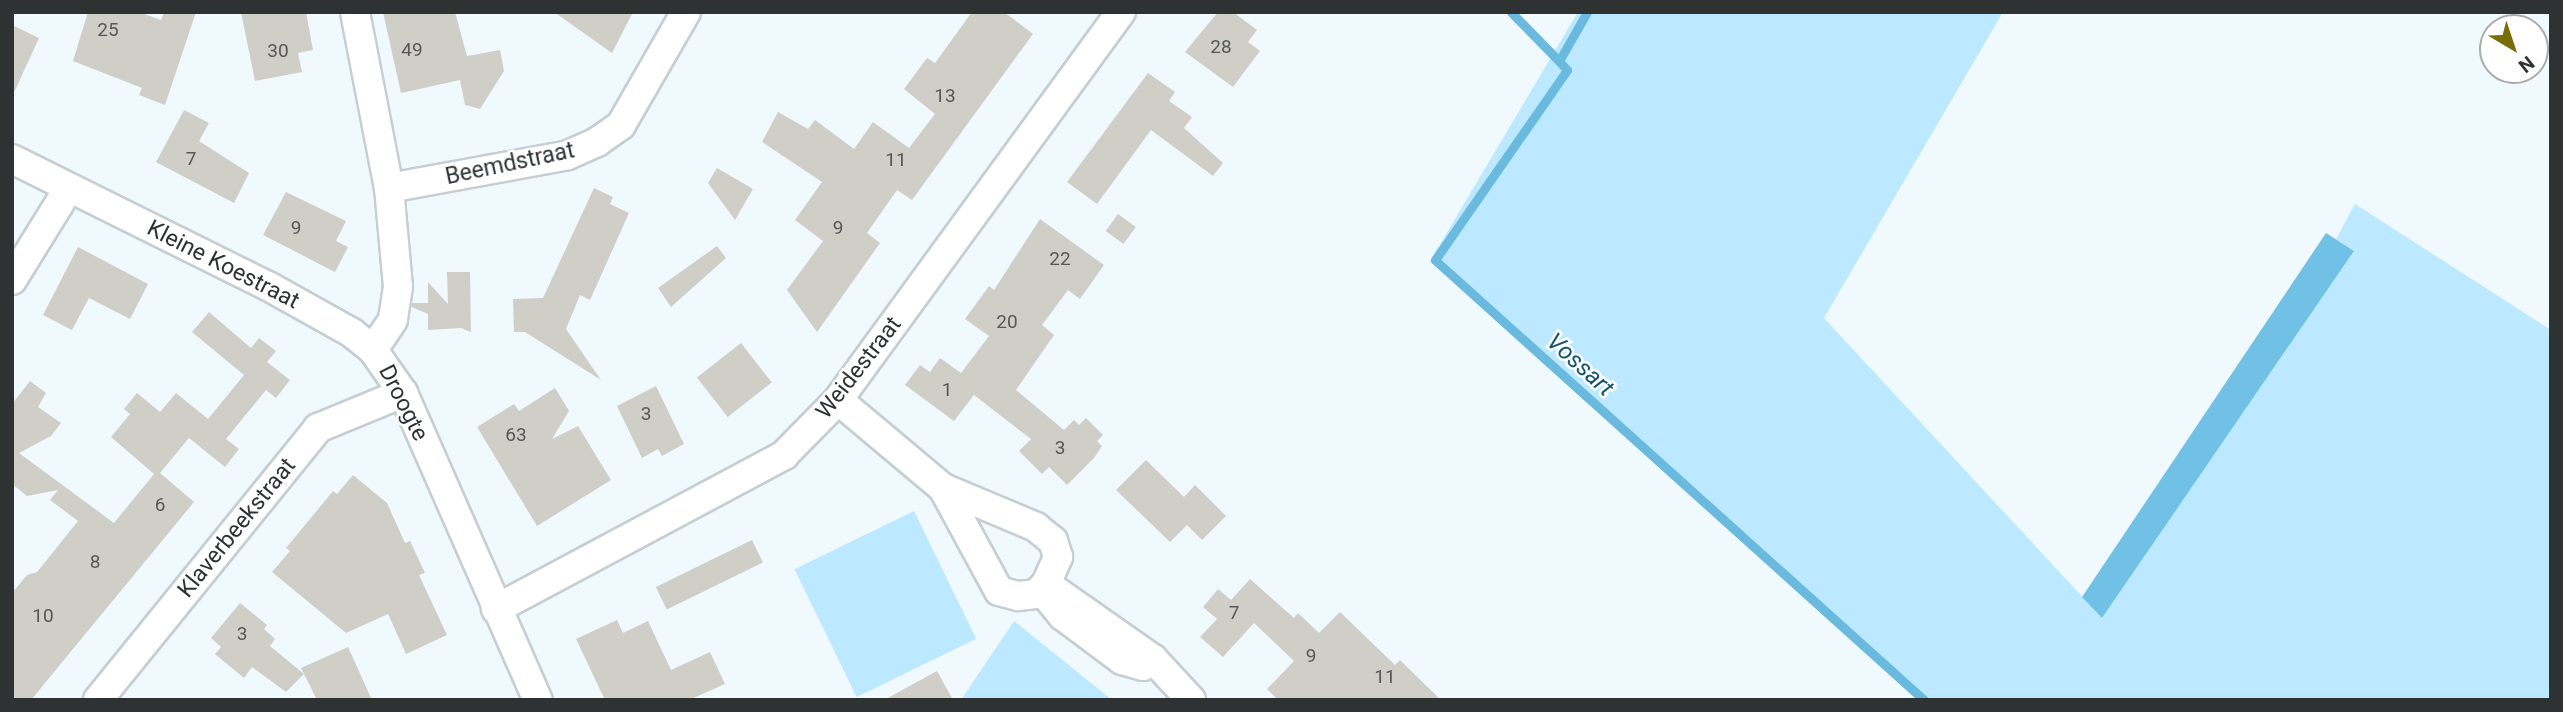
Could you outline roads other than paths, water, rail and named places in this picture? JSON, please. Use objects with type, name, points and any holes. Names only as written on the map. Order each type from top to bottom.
[{"type":"street","name":"Droogte","points":[[355,12],[389,188],[398,305],[373,350],[403,394],[538,700]]},
{"type":"street","name":"Beemdstraat","points":[[389,188],[568,155],[597,142],[621,125],[685,12]]},
{"type":"street","name":"Weidestraat","points":[[496,609],[784,456],[838,400],[1121,12]]},
{"type":"street","name":"Kleine Koestraat","points":[[12,159],[268,286],[352,332],[373,350]]},
{"type":"street","points":[[12,279],[69,188]]},
{"type":"street","name":"Klaverbeekstraat","points":[[98,700],[318,428],[403,394]]},
{"type":"street","points":[[838,400],[943,488],[1037,527],[1053,541],[1058,557],[1046,584],[1036,594],[1018,596],[999,591],[943,488]]},
{"type":"street","points":[[1046,584],[1049,599],[1063,616],[1122,660],[1143,666],[1153,659],[1191,700]]},
{"type":"waterway","points":[[1511,12],[1559,61]]},
{"type":"waterway","name":"Vossart","points":[[1587,12],[1559,61],[1567,70],[1435,260],[1924,700]]}]
